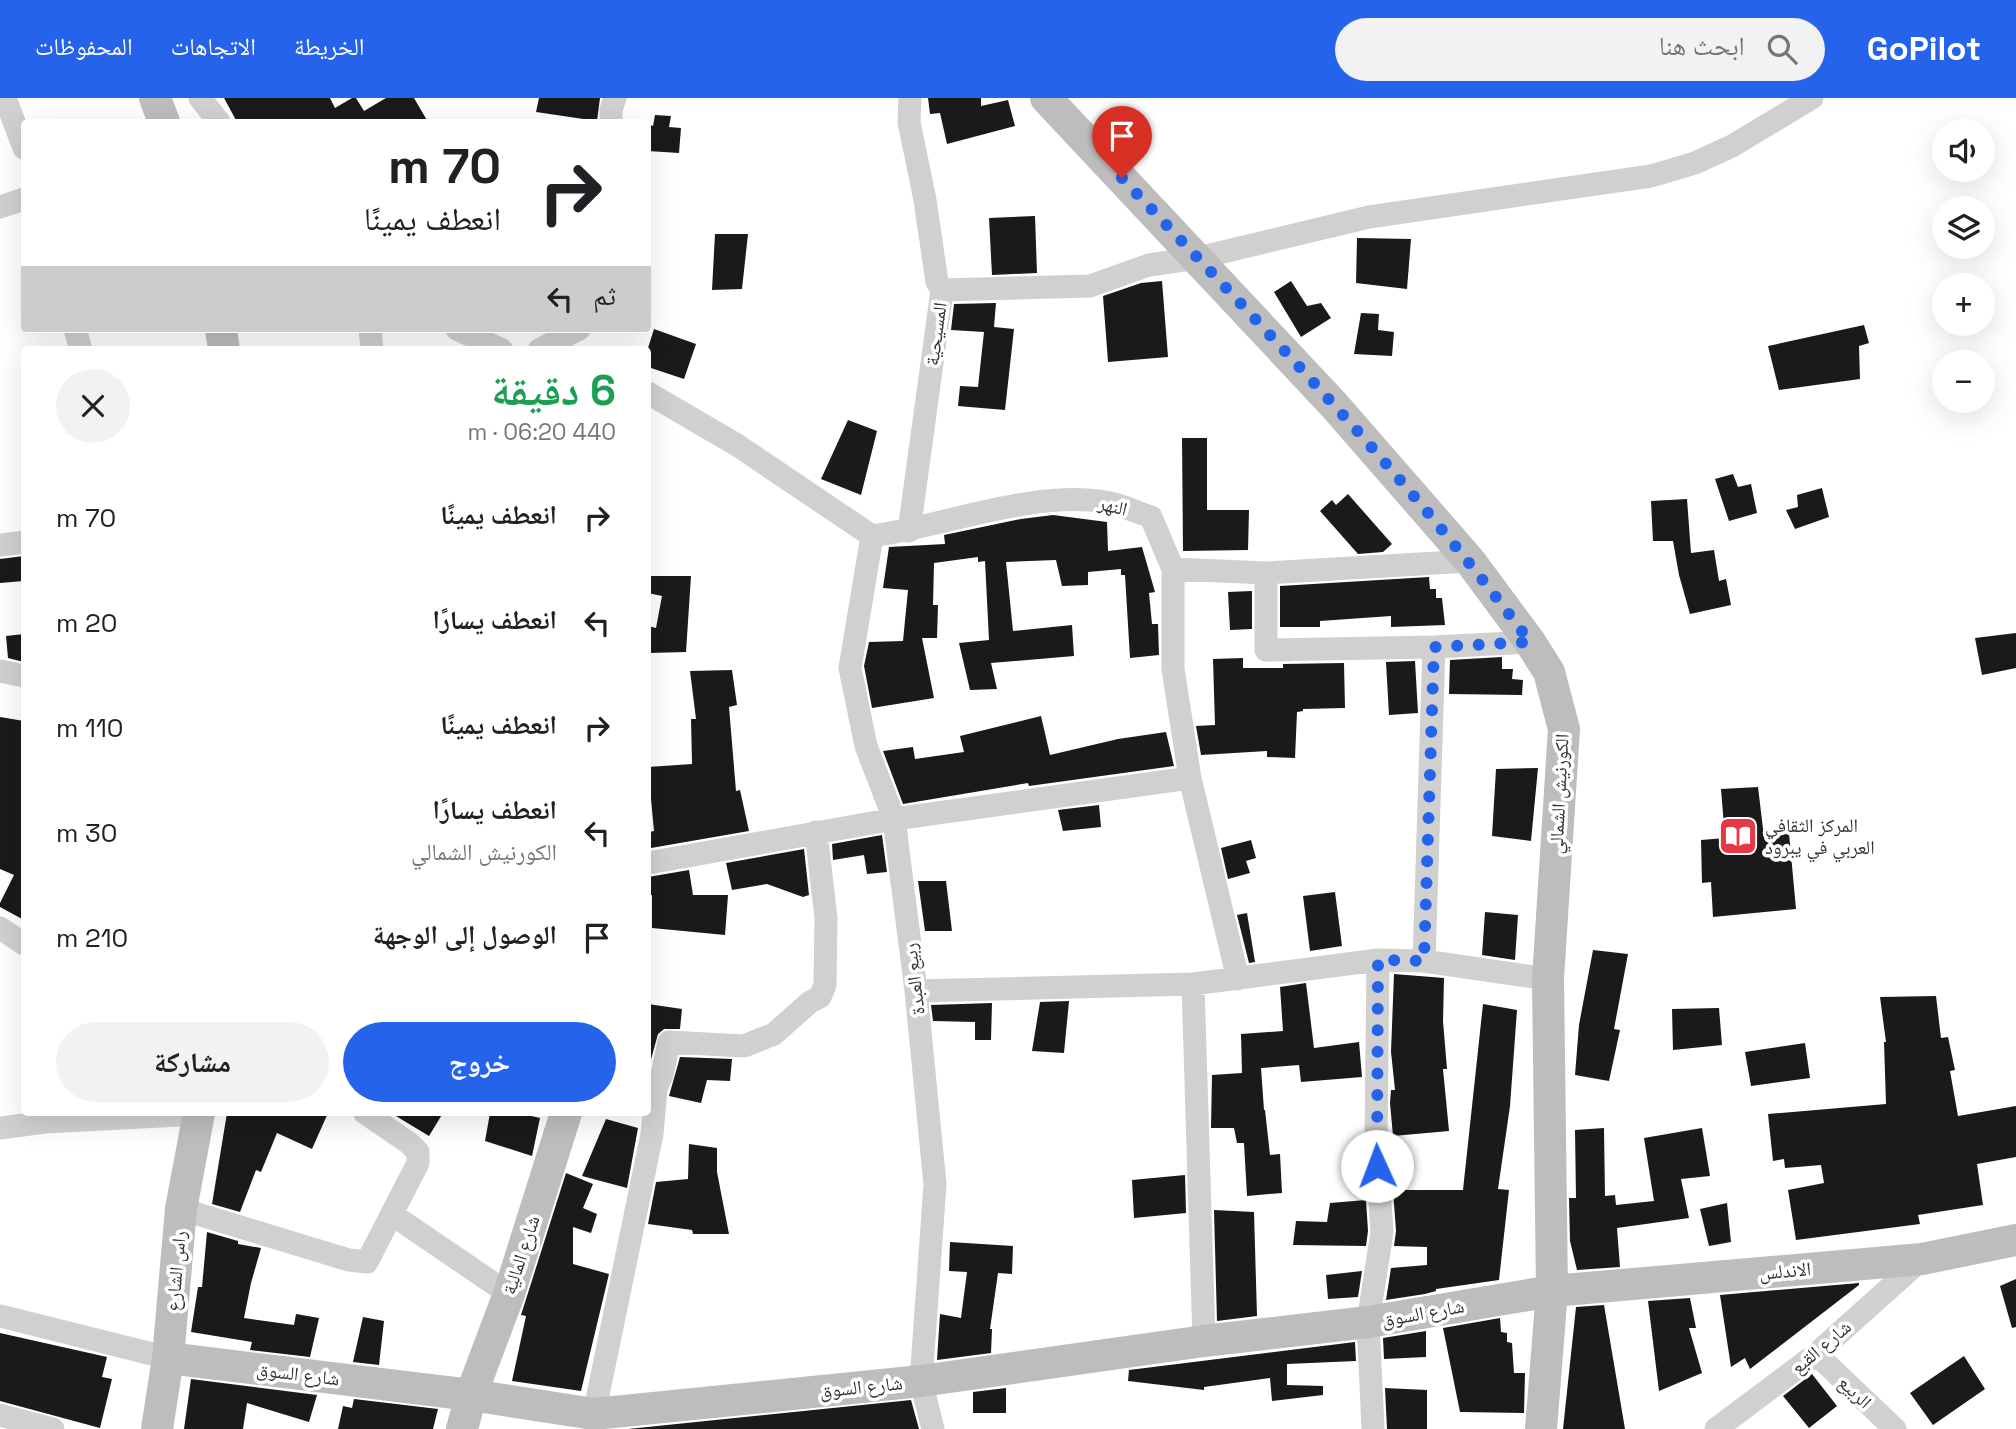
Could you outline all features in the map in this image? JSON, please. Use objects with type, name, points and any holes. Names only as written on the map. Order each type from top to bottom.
[{"type":"street","points":[[5,98],[21,140]]},
{"type":"street","points":[[155,98],[163,119]]},
{"type":"street","points":[[200,98],[217,119]]},
{"type":"street","points":[[611,119],[615,98]]},
{"type":"street","name":"المسيحية","points":[[909,531],[942,290],[937,282],[925,200],[909,122],[910,98]]},
{"type":"street","name":"الكورنيش الشمالي","points":[[1046,98],[1334,405],[1470,561],[1549,672],[1564,729],[1548,979],[1552,1291],[1541,1429]]},
{"type":"street","points":[[942,290],[1090,286],[1149,265],[1198,258],[1369,217],[1651,176],[1695,163],[1732,146],[1812,98]]},
{"type":"street","points":[[0,207],[21,200]]},
{"type":"street","points":[[466,333],[493,346]]},
{"type":"street","points":[[547,346],[571,333]]},
{"type":"street","points":[[651,395],[737,445],[872,536]]},
{"type":"street","name":"النهر","points":[[872,536],[909,531],[971,514],[1062,499],[1107,502],[1151,517],[1172,569],[1173,669],[1190,778],[1238,979]]},
{"type":"street","name":"ربيع العبدة","points":[[872,536],[850,668],[866,746],[894,819],[916,991],[935,1184],[921,1381],[933,1429]]},
{"type":"street","points":[[0,545],[21,542]]},
{"type":"street","points":[[1172,569],[1266,573],[1470,561]]},
{"type":"street","points":[[1266,573],[1266,650],[1530,642]]},
{"type":"street","points":[[1424,961],[1434,647]]},
{"type":"street","points":[[0,671],[21,675]]},
{"type":"street","points":[[651,862],[894,819],[1190,778]]},
{"type":"street","points":[[594,1421],[652,1134],[652,1089],[669,1042],[744,1046],[774,1034],[810,1002],[820,997],[825,985],[826,918],[816,832]]},
{"type":"street","points":[[0,928],[21,942]]},
{"type":"street","points":[[916,991],[1194,984],[1378,960],[1424,961],[1548,979]]},
{"type":"street","points":[[1373,1429],[1368,1322],[1381,1232],[1376,1143],[1378,960]]},
{"type":"street","points":[[1194,984],[1204,1341]]},
{"type":"street","points":[[0,1128],[45,1122],[148,1116]]},
{"type":"street","name":"راس الشارع","points":[[157,1429],[168,1358],[181,1209],[198,1116]]},
{"type":"street","points":[[181,1209],[349,1260],[367,1262],[418,1163],[418,1152],[369,1116]]},
{"type":"street","name":"شارع المالية","points":[[462,1429],[471,1395],[509,1294],[565,1116]]},
{"type":"street","points":[[393,1214],[509,1294]]},
{"type":"street","name":"الاندلس","points":[[1552,1291],[1922,1259],[2016,1240]]},
{"type":"street","name":"شارع القبع","points":[[1716,1429],[1816,1354],[1922,1259]]},
{"type":"street","name":"شارع السوق","points":[[168,1358],[471,1395],[594,1421],[1368,1322],[1552,1291]]},
{"type":"street","points":[[0,1315],[168,1358]]},
{"type":"street","name":"الربيع","points":[[1816,1354],[1895,1429]]},
{"type":"street","points":[[0,1415],[53,1429]]},
{"type":"building","points":[[224,98],[330,98],[335,108],[356,98],[364,111],[386,98],[414,98],[426,119],[235,119]]},
{"type":"building","points":[[539,98],[600,98],[597,119],[536,112]]},
{"type":"building","points":[[928,98],[981,98],[981,106],[1008,100],[1015,126],[947,144],[940,113],[930,114]]},
{"type":"building","points":[[655,115],[671,116],[669,127],[681,128],[679,153],[651,151],[651,125],[653,126]]},
{"type":"building","points":[[1035,216],[1037,273],[992,275],[989,218]]},
{"type":"building","points":[[715,234],[748,234],[742,289],[712,290]]},
{"type":"building","points":[[1357,238],[1411,239],[1407,289],[1356,283]]},
{"type":"building","points":[[1162,281],[1168,357],[1108,362],[1103,296],[1141,283]]},
{"type":"building","points":[[1291,281],[1307,306],[1321,303],[1331,318],[1301,337],[1274,292]]},
{"type":"building","points":[[996,303],[994,327],[1014,329],[1005,410],[958,406],[960,386],[978,387],[984,332],[951,330],[954,304]]},
{"type":"building","points":[[1361,313],[1379,314],[1378,330],[1394,332],[1392,356],[1354,354]]},
{"type":"building","points":[[1864,325],[1869,343],[1859,346],[1860,379],[1779,390],[1768,346]]},
{"type":"building","points":[[654,329],[696,344],[684,379],[651,368],[651,346],[649,346]]},
{"type":"building","points":[[848,420],[877,431],[861,495],[821,479]]},
{"type":"building","points":[[1182,438],[1207,438],[1207,510],[1249,510],[1248,550],[1183,551]]},
{"type":"building","points":[[1733,474],[1738,487],[1751,484],[1757,513],[1729,521],[1715,479]]},
{"type":"building","points":[[1822,488],[1829,517],[1795,529],[1786,510],[1798,507],[1797,495]]},
{"type":"building","points":[[1348,494],[1392,544],[1383,552],[1358,554],[1320,511],[1332,500],[1336,505]]},
{"type":"building","points":[[1687,499],[1691,553],[1714,550],[1719,581],[1726,579],[1731,605],[1690,614],[1673,541],[1653,541],[1651,501]]},
{"type":"building","points":[[1053,515],[1107,522],[1108,551],[1142,547],[1155,592],[1149,593],[1152,624],[1158,624],[1159,655],[1130,658],[1125,575],[1121,575],[1121,569],[1088,572],[1088,585],[1062,586],[1056,560],[1006,562],[1013,631],[1072,625],[1074,656],[991,663],[997,689],[970,690],[959,643],[989,640],[985,561],[978,562],[978,557],[934,563],[933,605],[938,605],[937,638],[922,638],[934,698],[872,708],[864,666],[869,642],[903,641],[908,590],[883,588],[889,547],[945,544],[944,535]]},
{"type":"building","points":[[21,556],[21,581],[0,583],[0,559]]},
{"type":"building","points":[[651,576],[691,576],[686,652],[651,653],[651,627],[656,628],[662,596],[651,594]]},
{"type":"building","points":[[1429,577],[1430,589],[1436,589],[1436,598],[1442,598],[1445,625],[1391,627],[1391,616],[1320,621],[1320,627],[1280,627],[1280,586]]},
{"type":"building","points":[[1252,591],[1252,629],[1230,630],[1228,592]]},
{"type":"building","points":[[2016,633],[2016,668],[1982,675],[1975,638]]},
{"type":"building","points":[[21,634],[21,661],[8,658],[6,636]]},
{"type":"building","points":[[1502,657],[1502,669],[1513,669],[1512,679],[1523,680],[1522,695],[1449,694],[1450,660]]},
{"type":"building","points":[[1243,658],[1243,668],[1344,663],[1345,708],[1303,709],[1297,712],[1295,758],[1267,757],[1267,751],[1201,755],[1196,726],[1215,725],[1213,659]]},
{"type":"building","points":[[1415,661],[1418,713],[1389,715],[1386,662]]},
{"type":"building","points":[[732,670],[737,705],[729,707],[736,791],[740,790],[749,831],[651,848],[651,832],[654,831],[651,767],[692,764],[691,719],[696,719],[690,671]]},
{"type":"building","points":[[1041,716],[1050,755],[1118,739],[1166,732],[1174,766],[1029,786],[1028,783],[903,804],[883,751],[913,747],[915,759],[964,752],[960,736]]},
{"type":"building","points":[[0,717],[21,720],[21,918],[0,907],[14,875],[0,869]]},
{"type":"building","points":[[1538,768],[1531,841],[1492,836],[1496,769]]},
{"type":"building","points":[[1758,787],[1764,837],[1789,833],[1796,909],[1713,917],[1711,882],[1702,883],[1701,840],[1725,838],[1721,789]]},
{"type":"building","points":[[1099,805],[1101,827],[1063,831],[1058,810]]},
{"type":"building","points":[[882,835],[887,872],[867,874],[864,855],[833,860],[832,844]]},
{"type":"building","points":[[1251,840],[1256,858],[1246,861],[1250,873],[1228,879],[1221,848]]},
{"type":"building","points":[[804,849],[809,895],[803,897],[767,884],[732,890],[726,863]]},
{"type":"building","points":[[689,870],[693,895],[728,895],[725,935],[652,928],[651,876]]},
{"type":"building","points":[[918,881],[946,881],[952,931],[925,931]]},
{"type":"building","points":[[1335,892],[1342,946],[1310,951],[1303,896]]},
{"type":"building","points":[[1485,912],[1518,915],[1515,960],[1482,955]]},
{"type":"building","points":[[1247,913],[1255,962],[1249,963],[1237,915]]},
{"type":"building","points":[[1593,950],[1628,954],[1614,1029],[1620,1030],[1609,1081],[1575,1075],[1579,1025]]},
{"type":"building","points":[[1394,974],[1444,978],[1443,1021],[1447,1069],[1443,1069],[1449,1131],[1393,1136],[1390,1103],[1391,1090],[1395,1090],[1391,1052]]},
{"type":"building","points":[[1306,983],[1314,1048],[1359,1042],[1362,1077],[1301,1082],[1299,1065],[1261,1068],[1270,1155],[1280,1154],[1282,1193],[1247,1196],[1244,1143],[1237,1143],[1234,1128],[1211,1128],[1212,1075],[1242,1073],[1241,1034],[1283,1031],[1280,987]]},
{"type":"building","points":[[1936,996],[1941,1038],[1948,1037],[1955,1070],[1950,1071],[1958,1116],[2016,1106],[2016,1157],[1977,1164],[1983,1205],[1918,1215],[1920,1224],[1796,1240],[1788,1190],[1824,1183],[1821,1165],[1785,1168],[1784,1159],[1773,1161],[1768,1114],[1886,1104],[1886,1042],[1880,997]]},
{"type":"building","points":[[1069,1001],[1064,1053],[1032,1051],[1040,1002]]},
{"type":"building","points":[[992,1003],[991,1040],[975,1040],[975,1022],[933,1021],[931,1005]]},
{"type":"building","points":[[651,1004],[682,1009],[680,1029],[664,1029],[658,1034],[651,1059]]},
{"type":"building","points":[[1483,1004],[1517,1010],[1510,1106],[1498,1189],[1509,1190],[1499,1280],[1436,1289],[1425,1294],[1386,1300],[1391,1268],[1427,1265],[1427,1247],[1394,1246],[1396,1231],[1393,1190],[1463,1190]]},
{"type":"building","points":[[1719,1008],[1722,1045],[1673,1050],[1672,1009]]},
{"type":"building","points":[[1805,1043],[1810,1078],[1751,1086],[1745,1052]]},
{"type":"building","points":[[680,1057],[732,1059],[730,1081],[707,1080],[701,1103],[669,1096]]},
{"type":"building","points":[[227,1116],[327,1116],[312,1149],[277,1133],[261,1172],[256,1170],[240,1212],[212,1204]]},
{"type":"building","points":[[396,1116],[441,1116],[429,1136]]},
{"type":"building","points":[[489,1116],[540,1118],[532,1156],[485,1141]]},
{"type":"building","points":[[606,1119],[638,1128],[627,1188],[582,1176]]},
{"type":"building","points":[[1604,1128],[1605,1196],[1615,1195],[1616,1205],[1654,1201],[1644,1138],[1702,1128],[1710,1176],[1681,1179],[1689,1218],[1617,1228],[1620,1267],[1577,1270],[1570,1241],[1569,1198],[1576,1198],[1575,1130]]},
{"type":"building","points":[[689,1144],[717,1148],[717,1172],[729,1234],[693,1234],[692,1230],[648,1224],[656,1182],[688,1179]]},
{"type":"building","points":[[566,1173],[593,1184],[583,1208],[597,1214],[591,1233],[573,1227],[573,1264],[609,1274],[581,1391],[512,1381],[526,1316],[521,1315]]},
{"type":"building","points":[[1185,1175],[1186,1213],[1134,1218],[1132,1180]]},
{"type":"building","points":[[1366,1200],[1366,1246],[1293,1245],[1296,1221],[1327,1222],[1330,1203]]},
{"type":"building","points":[[1727,1203],[1731,1242],[1709,1246],[1700,1209]]},
{"type":"building","points":[[1214,1210],[1254,1212],[1257,1316],[1217,1321]]},
{"type":"building","points":[[207,1232],[238,1241],[238,1244],[261,1248],[244,1318],[294,1325],[296,1314],[319,1318],[310,1357],[250,1350],[252,1342],[191,1332],[198,1287],[202,1287]]},
{"type":"building","points":[[950,1242],[1013,1246],[1012,1274],[998,1273],[990,1329],[991,1353],[937,1360],[940,1314],[961,1318],[967,1272],[949,1271]]},
{"type":"building","points":[[1362,1271],[1358,1297],[1328,1299],[1326,1275]]},
{"type":"building","points":[[2016,1279],[2016,1327],[2012,1328],[2000,1286]]},
{"type":"building","points":[[1859,1283],[1750,1369],[1745,1358],[1731,1367],[1720,1295]]},
{"type":"building","points":[[1690,1298],[1696,1328],[1689,1328],[1702,1373],[1659,1391],[1648,1301]]},
{"type":"building","points":[[1604,1305],[1625,1429],[1563,1429],[1576,1307]]},
{"type":"building","points":[[363,1317],[384,1321],[379,1365],[353,1362]]},
{"type":"building","points":[[1500,1318],[1501,1332],[1507,1333],[1507,1342],[1512,1343],[1514,1373],[1525,1373],[1524,1413],[1460,1412],[1443,1328]]},
{"type":"building","points":[[1426,1331],[1426,1357],[1384,1359],[1383,1338]]},
{"type":"building","points":[[0,1333],[107,1357],[102,1377],[112,1379],[100,1428],[0,1401]]},
{"type":"building","points":[[1355,1342],[1356,1361],[1287,1364],[1287,1385],[1323,1386],[1323,1395],[1272,1401],[1270,1378],[1204,1387],[1204,1390],[1128,1381],[1129,1370]]},
{"type":"building","points":[[1964,1356],[1985,1389],[1933,1425],[1910,1393]]},
{"type":"building","points":[[1812,1374],[1837,1406],[1809,1428],[1783,1396]]},
{"type":"building","points":[[191,1379],[317,1395],[309,1422],[247,1403],[243,1429],[184,1429]]},
{"type":"building","points":[[1006,1388],[1006,1413],[973,1413],[973,1392]]},
{"type":"building","points":[[1385,1388],[1427,1390],[1427,1429],[1387,1429]]},
{"type":"building","points":[[354,1399],[438,1409],[433,1429],[338,1429],[343,1406],[352,1408]]},
{"type":"building","points":[[911,1400],[919,1429],[628,1429]]},
{"type":"place","name":"المركز الثقافي العربي في يبرود","points":[[1738,836]]},
{"type":"route","points":[[1122,178],[1334,405],[1470,561],[1530,642],[1434,647],[1424,961],[1378,960],[1377,1166]]}]
